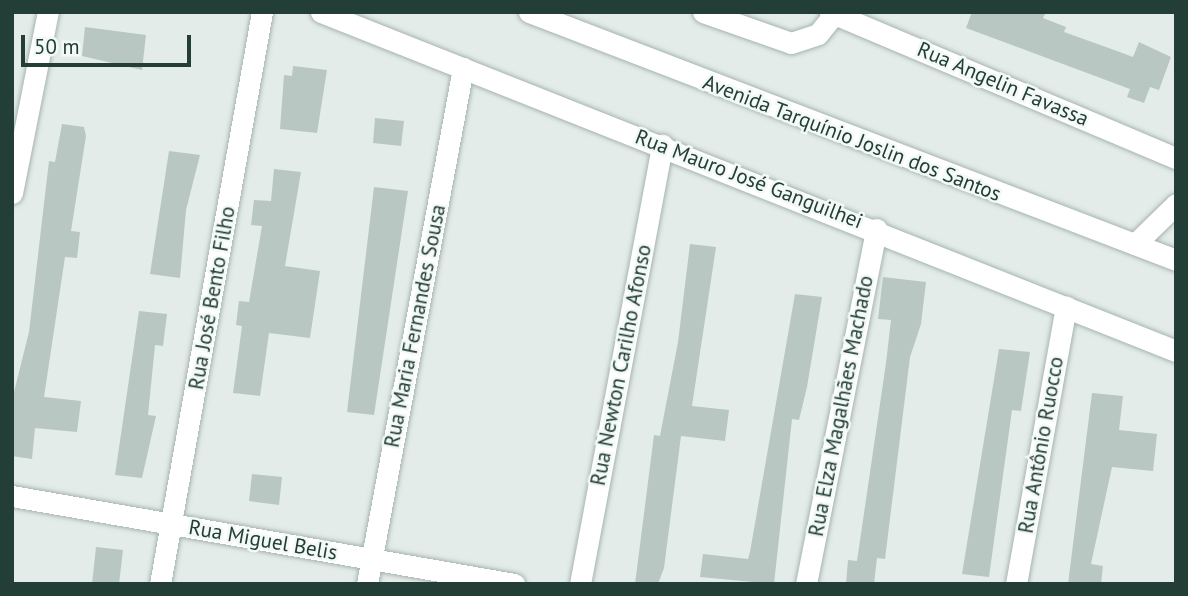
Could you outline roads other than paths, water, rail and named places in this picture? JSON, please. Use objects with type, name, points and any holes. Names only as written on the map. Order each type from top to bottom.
[{"type":"street","points":[[12,193],[48,12]]},
{"type":"street","name":"Rua José Bento Filho","points":[[160,584],[262,12]]},
{"type":"street","name":"Rua Mauro José Ganguilhei","points":[[321,12],[876,229],[1176,351]]},
{"type":"street","name":"Avenida Tarquínio Joslin dos Santos","points":[[529,12],[1176,260]]},
{"type":"street","points":[[703,12],[791,43],[818,34],[834,13]]},
{"type":"street","name":"Rua Angelin Favassa","points":[[834,13],[870,20],[1176,158]]},
{"type":"street","name":"Rua Maria Fernandes Sousa","points":[[368,584],[463,68]]},
{"type":"street","name":"Rua Newton Carilho Afonso","points":[[580,584],[662,145]]},
{"type":"street","points":[[1135,244],[1176,204]]},
{"type":"street","name":"Rua Elza Magalhães Machado","points":[[806,584],[876,229]]},
{"type":"street","name":"Rua Antônio Ruocco","points":[[1016,584],[1066,306]]},
{"type":"street","name":"Rua Miguel Belis","points":[[12,496],[514,584]]}]
